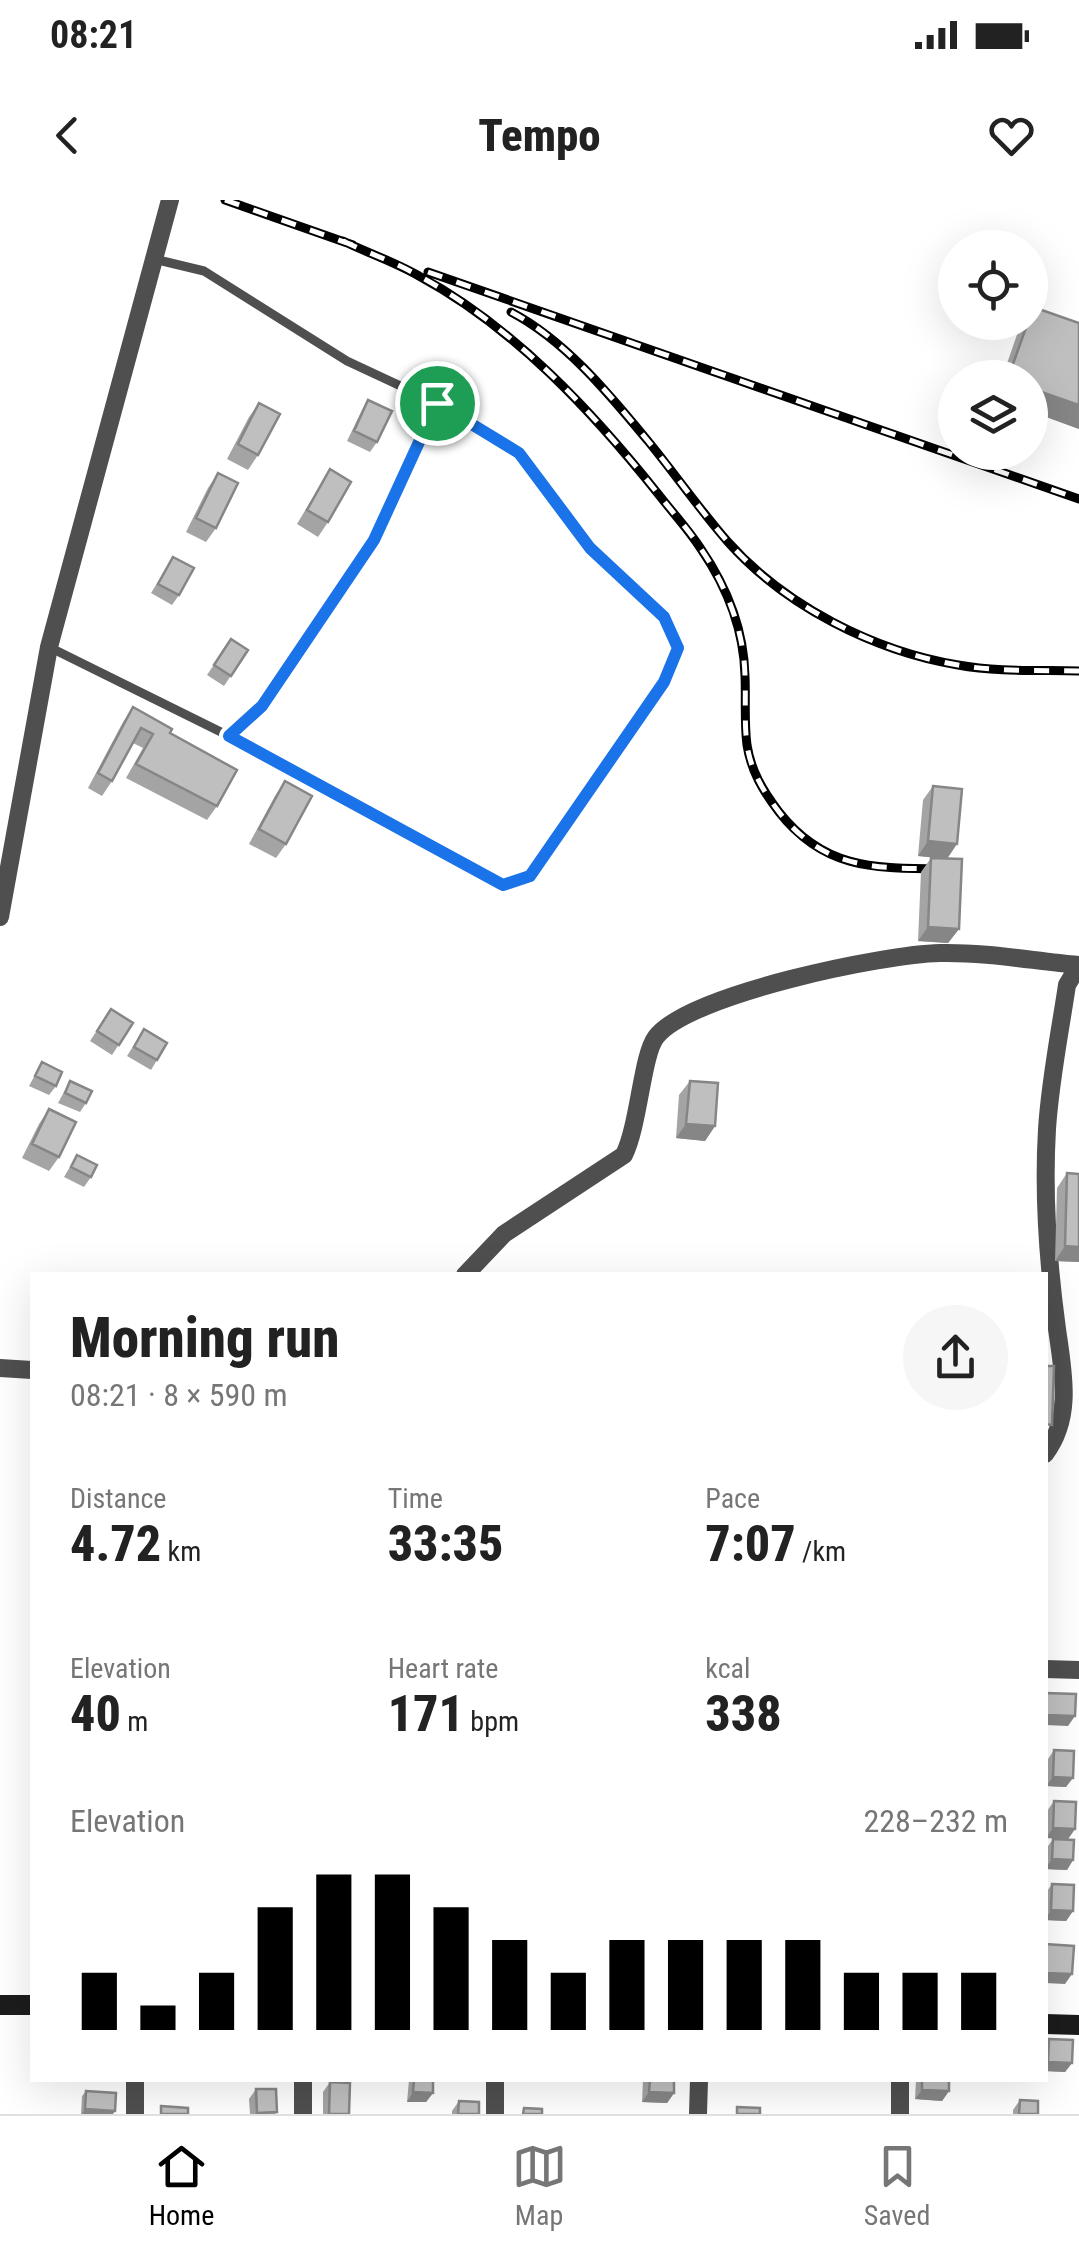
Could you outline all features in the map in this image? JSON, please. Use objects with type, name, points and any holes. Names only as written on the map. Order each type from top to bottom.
[{"type":"street","points":[[0,917],[5,860],[50,647],[170,200]]},
{"type":"street","points":[[468,1272],[504,1234],[624,1155],[634,1135],[652,1042],[664,1028],[709,1004],[816,972],[939,953],[1079,965],[1067,985],[1047,1128],[1048,1263],[1064,1384],[1063,1418],[1048,1450]]},
{"type":"street","points":[[0,1368],[30,1370]]},
{"type":"street","points":[[1048,1669],[1079,1670]]},
{"type":"street","points":[[0,2005],[30,2005]]},
{"type":"street","points":[[1048,2024],[1079,2024]]},
{"type":"street","points":[[134,2114],[135,2082]]},
{"type":"street","points":[[303,2082],[303,2114]]},
{"type":"street","points":[[495,2082],[495,2114]]},
{"type":"street","points":[[698,2082],[698,2114]]},
{"type":"street","points":[[900,2082],[900,2114]]},
{"type":"lane","points":[[50,647],[229,736],[503,885],[530,876],[664,682],[678,648],[664,617],[590,548],[519,453],[437,403],[347,361],[204,271],[154,258]]},
{"type":"lane","points":[[229,736],[262,706],[374,540],[437,403]]},
{"type":"building","points":[[1048,312],[1079,323],[1079,405],[1048,394],[1048,360],[1014,360],[1022,340],[1048,340]]},
{"type":"building","points":[[368,400],[392,411],[377,442],[354,431]]},
{"type":"building","points":[[259,403],[280,414],[258,455],[238,444]]},
{"type":"building","points":[[330,469],[351,482],[328,522],[307,510]]},
{"type":"building","points":[[218,473],[238,483],[216,528],[196,518]]},
{"type":"building","points":[[173,557],[194,568],[179,595],[158,584]]},
{"type":"building","points":[[231,639],[248,650],[231,676],[214,665]]},
{"type":"building","points":[[133,707],[172,729],[170,733],[237,770],[217,806],[136,764],[153,734],[141,728],[112,781],[98,773]]},
{"type":"building","points":[[285,781],[312,796],[286,844],[259,829]]},
{"type":"building","points":[[933,786],[962,789],[957,844],[928,841]]},
{"type":"building","points":[[931,858],[962,859],[959,929],[928,927]]},
{"type":"building","points":[[111,1009],[133,1023],[119,1045],[97,1031]]},
{"type":"building","points":[[144,1029],[167,1043],[157,1060],[134,1047]]},
{"type":"building","points":[[42,1062],[62,1072],[56,1086],[35,1076]]},
{"type":"building","points":[[70,1081],[92,1091],[86,1103],[65,1093]]},
{"type":"building","points":[[690,1081],[718,1083],[715,1126],[686,1124]]},
{"type":"building","points":[[49,1109],[76,1122],[59,1157],[32,1144]]},
{"type":"building","points":[[77,1155],[97,1165],[91,1177],[71,1167]]},
{"type":"building","points":[[1067,1173],[1079,1174],[1079,1247],[1065,1246]]},
{"type":"building","points":[[1048,1366],[1054,1366],[1052,1425],[1048,1424]]},
{"type":"building","points":[[1048,1693],[1076,1694],[1075,1716],[1048,1715]]},
{"type":"building","points":[[1054,1750],[1074,1751],[1073,1778],[1053,1777]]},
{"type":"building","points":[[1054,1801],[1076,1802],[1075,1829],[1053,1828]]},
{"type":"building","points":[[1053,1839],[1074,1840],[1073,1860],[1052,1859]]},
{"type":"building","points":[[1052,1884],[1074,1885],[1073,1911],[1051,1910]]},
{"type":"building","points":[[1048,1944],[1074,1946],[1072,1974],[1048,1973]]},
{"type":"building","points":[[1049,2039],[1073,2040],[1072,2063],[1048,2062]]},
{"type":"building","points":[[330,2082],[350,2083],[349,2114],[329,2114]]},
{"type":"building","points":[[414,2082],[433,2082],[433,2093],[413,2092]]},
{"type":"building","points":[[650,2082],[674,2082],[674,2093],[649,2092]]},
{"type":"building","points":[[922,2082],[949,2082],[949,2091],[922,2090]]},
{"type":"building","points":[[256,2089],[276,2089],[277,2112],[257,2113]]},
{"type":"building","points":[[86,2091],[116,2093],[115,2111],[85,2109]]},
{"type":"building","points":[[1020,2100],[1038,2101],[1038,2114],[1019,2114]]},
{"type":"building","points":[[459,2101],[479,2102],[479,2114],[458,2114]]},
{"type":"building","points":[[161,2106],[188,2108],[188,2114],[161,2114]]},
{"type":"building","points":[[737,2107],[760,2108],[760,2114],[737,2114]]},
{"type":"building","points":[[524,2108],[542,2109],[542,2114],[523,2114]]},
{"type":"railway","points":[[225,200],[353,245]]},
{"type":"railway","points":[[343,241],[410,271],[454,297],[519,346],[607,433],[691,535],[719,579],[737,626],[744,659],[746,736],[751,763],[768,796],[797,832],[835,856],[856,863],[950,869]]},
{"type":"railway","points":[[428,272],[1079,499]]},
{"type":"railway","points":[[511,312],[550,338],[586,370],[728,542],[776,586],[804,605],[863,637],[926,658],[988,669],[1079,671]]},
{"type":"route","points":[[437,403],[519,453],[590,548],[664,617],[678,648],[664,682],[530,876],[503,885],[229,736],[262,706],[374,540],[437,403]]}]
